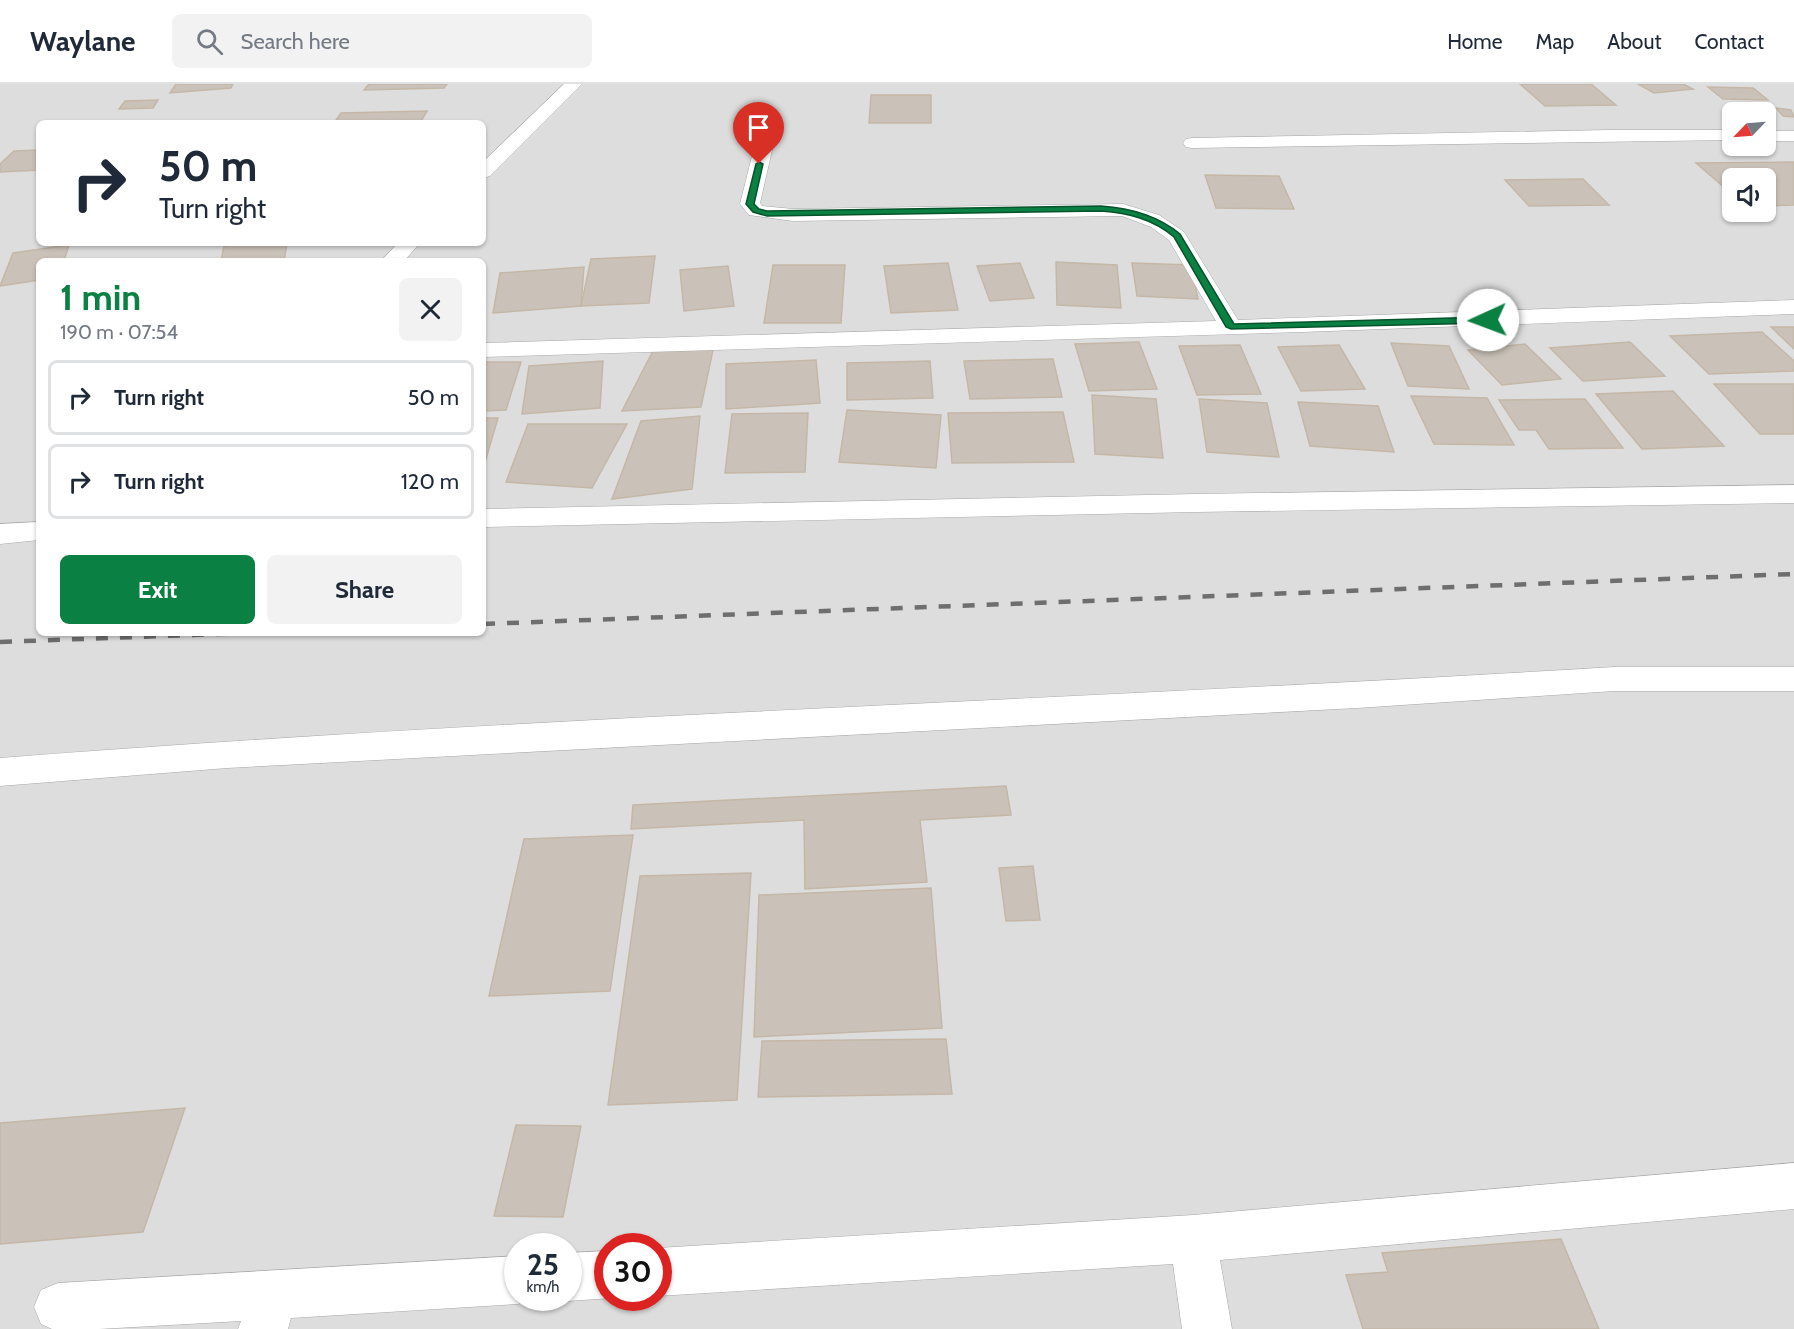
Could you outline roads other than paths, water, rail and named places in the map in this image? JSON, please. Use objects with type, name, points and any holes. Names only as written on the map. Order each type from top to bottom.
[{"type":"street","points":[[486,169],[574,84]]},
{"type":"street","points":[[769,124],[750,204],[756,211],[793,215],[1123,210],[1144,216],[1168,228],[1177,236],[1231,327]]},
{"type":"street","points":[[1192,143],[1597,135],[1722,135]]},
{"type":"street","points":[[1776,136],[1794,136]]},
{"type":"street","points":[[395,258],[407,246]]},
{"type":"street","points":[[486,350],[1394,324],[1794,307]]},
{"type":"street","points":[[486,519],[1196,503],[1794,494]]},
{"type":"street","points":[[0,534],[36,531]]},
{"type":"street","points":[[0,772],[227,754],[1357,695],[1614,679],[1794,679]]},
{"type":"street","points":[[672,1271],[1193,1239],[1794,1186]]},
{"type":"street","points":[[1193,1239],[1207,1329]]},
{"type":"street","points":[[58,1307],[268,1312],[504,1282]]},
{"type":"railway","points":[[486,624],[1794,574]]},
{"type":"railway","points":[[0,642],[163,636]]}]
